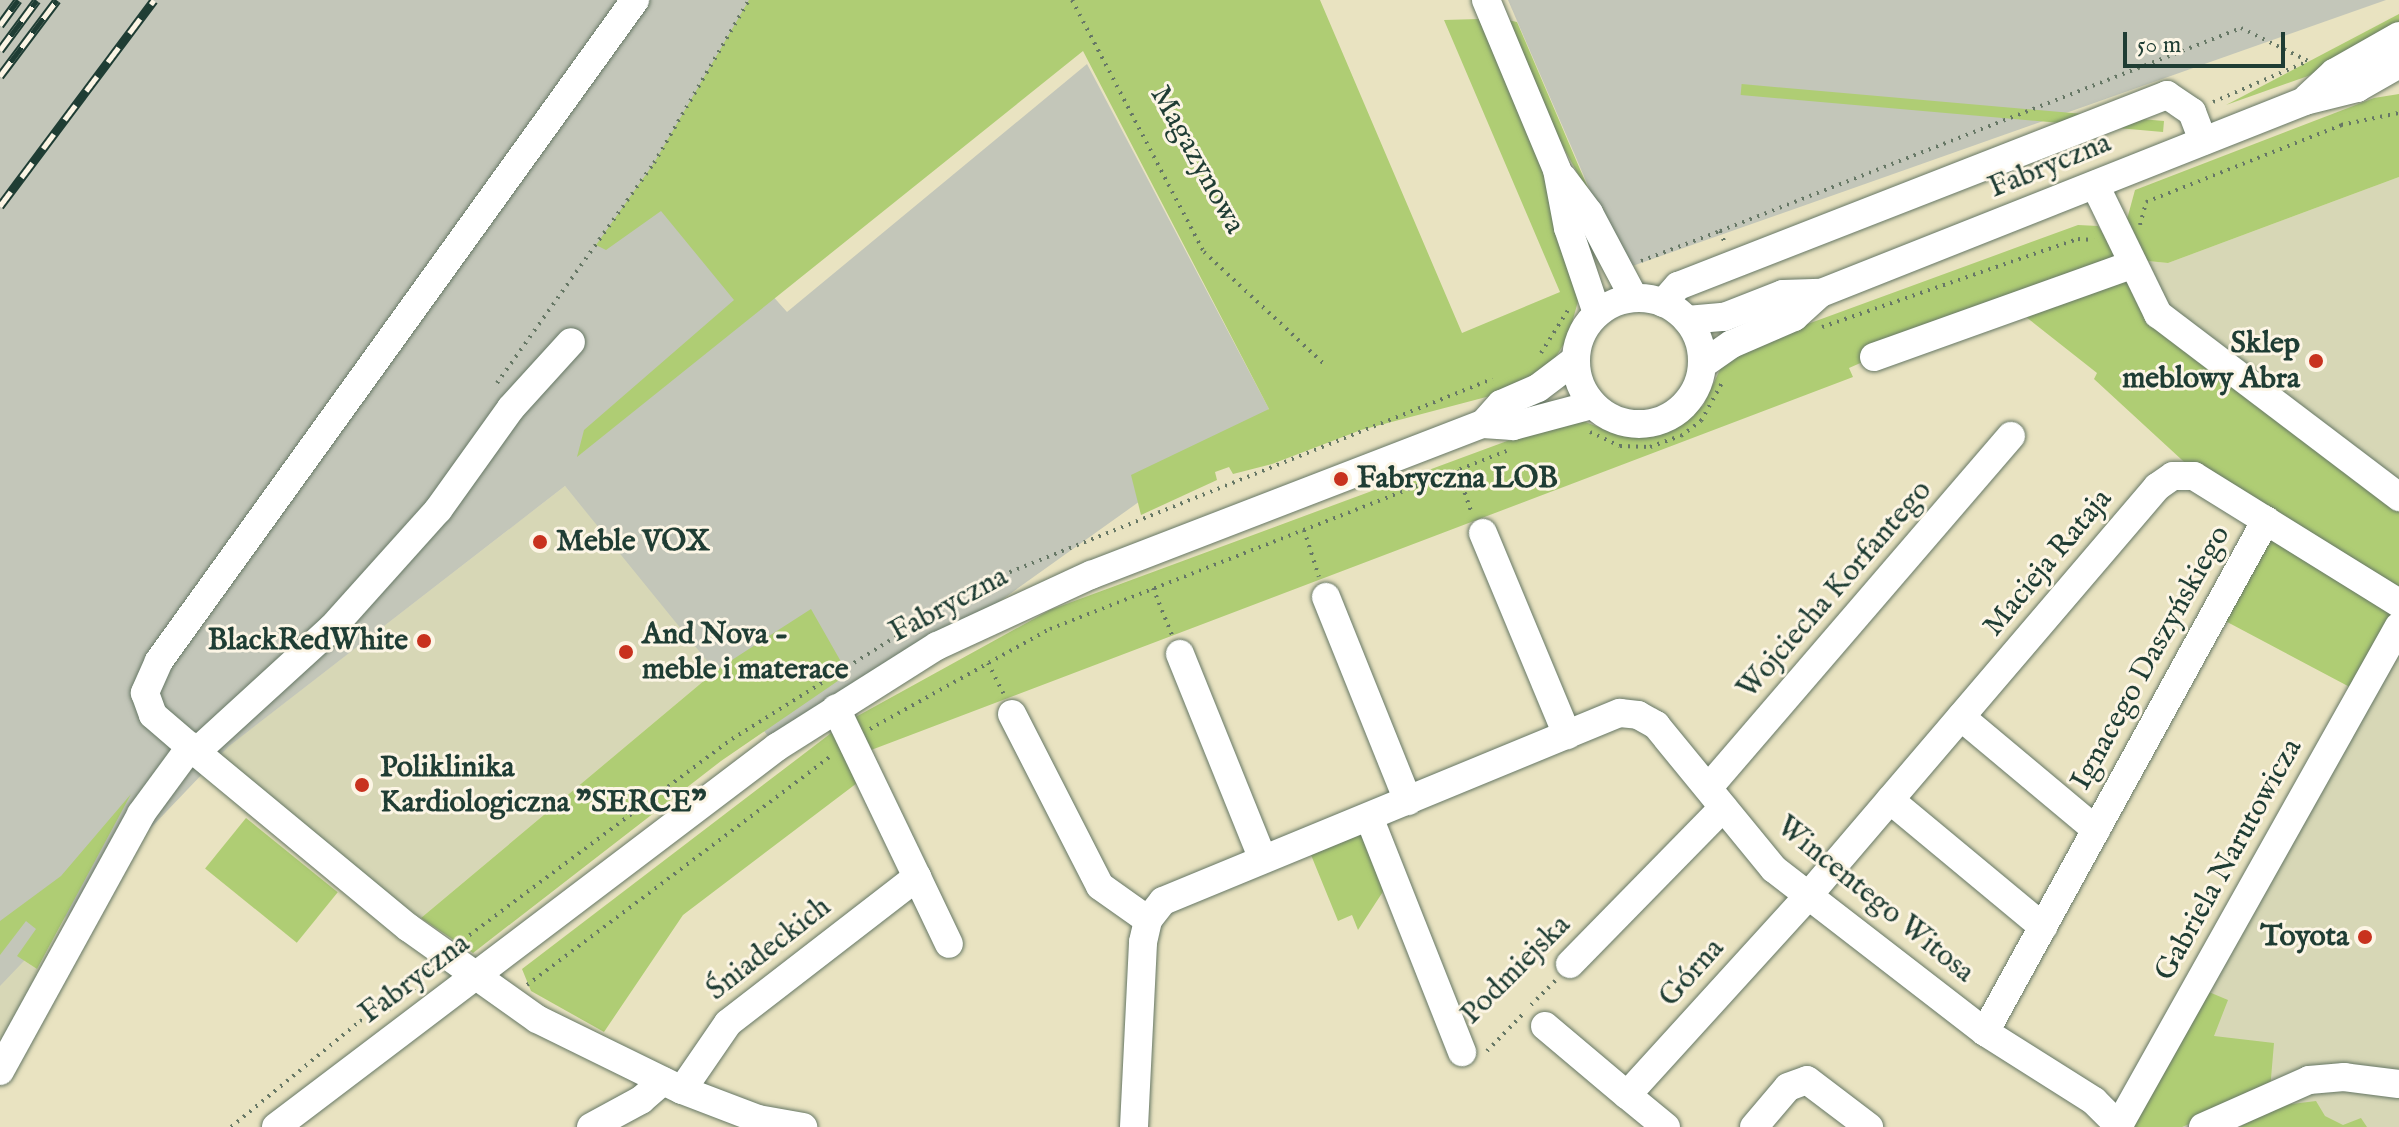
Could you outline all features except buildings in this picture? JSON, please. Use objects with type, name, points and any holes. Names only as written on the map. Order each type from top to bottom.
[{"type":"street","points":[[635,0],[152,672],[147,705],[193,749],[475,976],[537,1019],[673,1086],[758,1119],[803,1127]]},
{"type":"street","points":[[1486,0],[1557,170],[1568,228],[1597,313]]},
{"type":"street","name":"Fabryczna","points":[[2305,101],[2334,73],[2399,36]]},
{"type":"street","name":"Fabryczna","points":[[1687,320],[1724,317],[1783,294],[1821,293],[2305,101],[2357,88],[2399,64]]},
{"type":"street","points":[[2357,88],[2399,86]]},
{"type":"street","points":[[1663,303],[1678,286],[2167,95],[2192,112],[2203,141]]},
{"type":"street","points":[[1557,170],[1589,213],[1634,298]]},
{"type":"street","points":[[2095,185],[2145,296],[2177,332],[2399,497]]},
{"type":"street","points":[[1874,357],[2131,265]]},
{"type":"street","name":"Fabryczna","points":[[1714,369],[1732,344],[1794,317],[1821,293]]},
{"type":"street","points":[[1634,298],[1663,303],[1687,320],[1714,369],[1690,399],[1661,421],[1624,423],[1592,405],[1579,384],[1575,360],[1581,334],[1597,313],[1634,298]]},
{"type":"street","points":[[0,1071],[141,814],[193,749],[332,628],[438,510],[511,408],[571,342]]},
{"type":"street","name":"Fabryczna","points":[[1483,424],[1501,404],[1538,388],[1575,360]]},
{"type":"street","name":"Fabryczna","points":[[276,1127],[777,747],[937,646],[1016,606],[1483,424],[1513,426],[1592,405]]},
{"type":"street","name":"Wojciecha Korfantego","points":[[1716,798],[2011,436]]},
{"type":"street","name":"Macieja Rataja","points":[[1807,897],[2157,487],[2173,476],[2194,476],[2399,603]]},
{"type":"street","name":"Ignacego Daszyńskiego","points":[[1985,1032],[2266,520]]},
{"type":"street","points":[[1134,1127],[1143,942],[1148,920],[1163,901],[1567,735],[1483,533]]},
{"type":"street","points":[[1326,597],[1408,801]]},
{"type":"street","name":"Gabriela Narutowicza","points":[[2119,1127],[2399,626]]},
{"type":"street","points":[[1180,654],[1263,859]]},
{"type":"street","points":[[836,709],[949,944]]},
{"type":"street","name":"Wincentego Witosa","points":[[1567,735],[1620,713],[1638,715],[1656,725],[1774,869],[1985,1032],[2094,1101],[2119,1127]]},
{"type":"street","points":[[1012,714],[1100,886],[1148,920]]},
{"type":"street","name":"Ignacego Daszyńskiego","points":[[1961,717],[2096,830]]},
{"type":"street","name":"Podmiejska","points":[[1570,964],[1716,798]]},
{"type":"street","points":[[1890,800],[2043,927]]},
{"type":"street","name":"Podmiejska","points":[[1369,817],[1462,1052]]},
{"type":"street","name":"Śniadeckich","points":[[591,1127],[673,1086],[728,1023],[917,877]]},
{"type":"street","name":"Górna","points":[[1627,1095],[1807,897]]},
{"type":"street","points":[[1545,1026],[1666,1127]]},
{"type":"street","points":[[2203,1127],[2230,1120],[2309,1080],[2344,1077],[2399,1084]]},
{"type":"street","points":[[1754,1127],[1788,1087],[1807,1080],[1869,1127]]},
{"type":"path","points":[[496,385],[654,163],[749,0]]},
{"type":"path","name":"Magazynowa","points":[[1072,0],[1204,252],[1325,365]]},
{"type":"path","points":[[1720,231],[2241,28],[2308,61]]},
{"type":"path","points":[[2192,112],[2322,53]]},
{"type":"path","points":[[1820,328],[2078,239],[2120,237],[2142,223],[2146,202],[2341,125],[2399,113]]},
{"type":"path","points":[[1536,359],[1556,335],[1572,292]]},
{"type":"path","points":[[1578,430],[1620,446],[1650,447],[1681,436],[1701,421],[1714,369]]},
{"type":"path","points":[[519,991],[851,740],[1050,629],[1511,449]]},
{"type":"path","points":[[1457,470],[1483,533]]},
{"type":"path","points":[[1304,530],[1326,597]]},
{"type":"path","points":[[1153,588],[1180,654]]},
{"type":"path","points":[[988,663],[1012,714]]},
{"type":"path","points":[[556,952],[561,959]]},
{"type":"path","name":"Podmiejska","points":[[1462,1052],[1474,1056],[1490,1048],[1570,964]]},
{"type":"path","points":[[231,1127],[360,1021],[391,1008],[424,981],[430,968]]},
{"type":"shaded area","points":[[0,0],[778,0],[770,293],[787,312],[1087,64],[1269,409],[937,646],[777,747],[565,486],[228,747],[0,986]]},
{"type":"shaded area","points":[[1508,0],[2386,0],[1624,269]]},
{"type":"shaded area","points":[[2399,177],[2399,497],[2177,332],[2122,242],[2148,261],[2168,263]]},
{"type":"shaded area","points":[[565,486],[718,669],[421,918],[208,762]]},
{"type":"shaded area","points":[[2399,626],[2399,1127],[2119,1127]]},
{"type":"shaded area","points":[[112,831],[0,1071],[0,980],[17,956],[37,969]]},
{"type":"green space","points":[[749,0],[1320,0],[1462,333],[1560,292],[1444,20],[1479,19],[1496,25],[1493,17],[1517,22],[1597,209],[1499,29],[1582,287],[1568,337],[1546,373],[1509,391],[1361,430],[1272,464],[1233,474],[1229,467],[1215,472],[1217,480],[1141,515],[1131,475],[1269,409],[1083,51],[577,457],[584,430],[734,300],[661,211],[606,250],[596,245],[654,163]]},
{"type":"green space","points":[[2399,14],[2399,28],[2308,76],[2226,105]]},
{"type":"green space","points":[[1742,84],[2164,121],[2163,132],[1741,95]]},
{"type":"green space","points":[[2399,94],[2399,177],[2168,263],[2148,261],[2134,243],[2126,223],[2135,190],[2374,98]]},
{"type":"green space","points":[[2078,225],[2098,226],[2145,296],[2399,497],[2399,626],[2361,693],[2214,615],[2266,520],[2207,483],[2094,379],[2097,373],[2016,309],[1874,357],[1849,368],[1853,377],[858,755],[861,780],[683,915],[604,1032],[531,991],[522,969],[843,724],[1050,610],[1572,417],[1617,434],[1653,437],[1703,406],[1724,361],[1794,329]]},
{"type":"green space","points":[[811,609],[848,674],[721,761],[473,953],[421,918],[718,669]]},
{"type":"green space","points":[[131,794],[37,969],[17,956],[36,929],[26,921],[0,955],[0,921],[61,876]]},
{"type":"green space","points":[[246,818],[338,892],[297,943],[205,869]]},
{"type":"green space","points":[[1364,833],[1386,887],[1358,930],[1352,915],[1338,921],[1311,855]]},
{"type":"green space","points":[[2197,987],[2228,1000],[2214,1036],[2274,1043],[2270,1090],[2182,1127],[2133,1127]]},
{"type":"green space","points":[[2316,1101],[2325,1116],[2343,1125],[2361,1118],[2367,1127],[2240,1127],[2275,1106]]},
{"type":"railway","points":[[0,25],[18,0]]},
{"type":"railway","points":[[0,50],[37,0]]},
{"type":"railway","points":[[0,76],[57,0]]},
{"type":"railway","points":[[0,206],[154,0]]},
{"type":"place","name":"Sklep meblowy Abra","points":[[2316,361]]},
{"type":"place","name":"Fabryczna LOB","points":[[1341,479]]},
{"type":"place","name":"Meble VOX","points":[[540,542]]},
{"type":"place","name":"BlackRedWhite","points":[[424,641]]},
{"type":"place","name":"And Nova - meble i materace","points":[[626,652]]},
{"type":"place","name":"Poliklinika Kardiologiczna \"SERCE\"","points":[[362,785]]},
{"type":"place","name":"Toyota","points":[[2365,937]]}]
